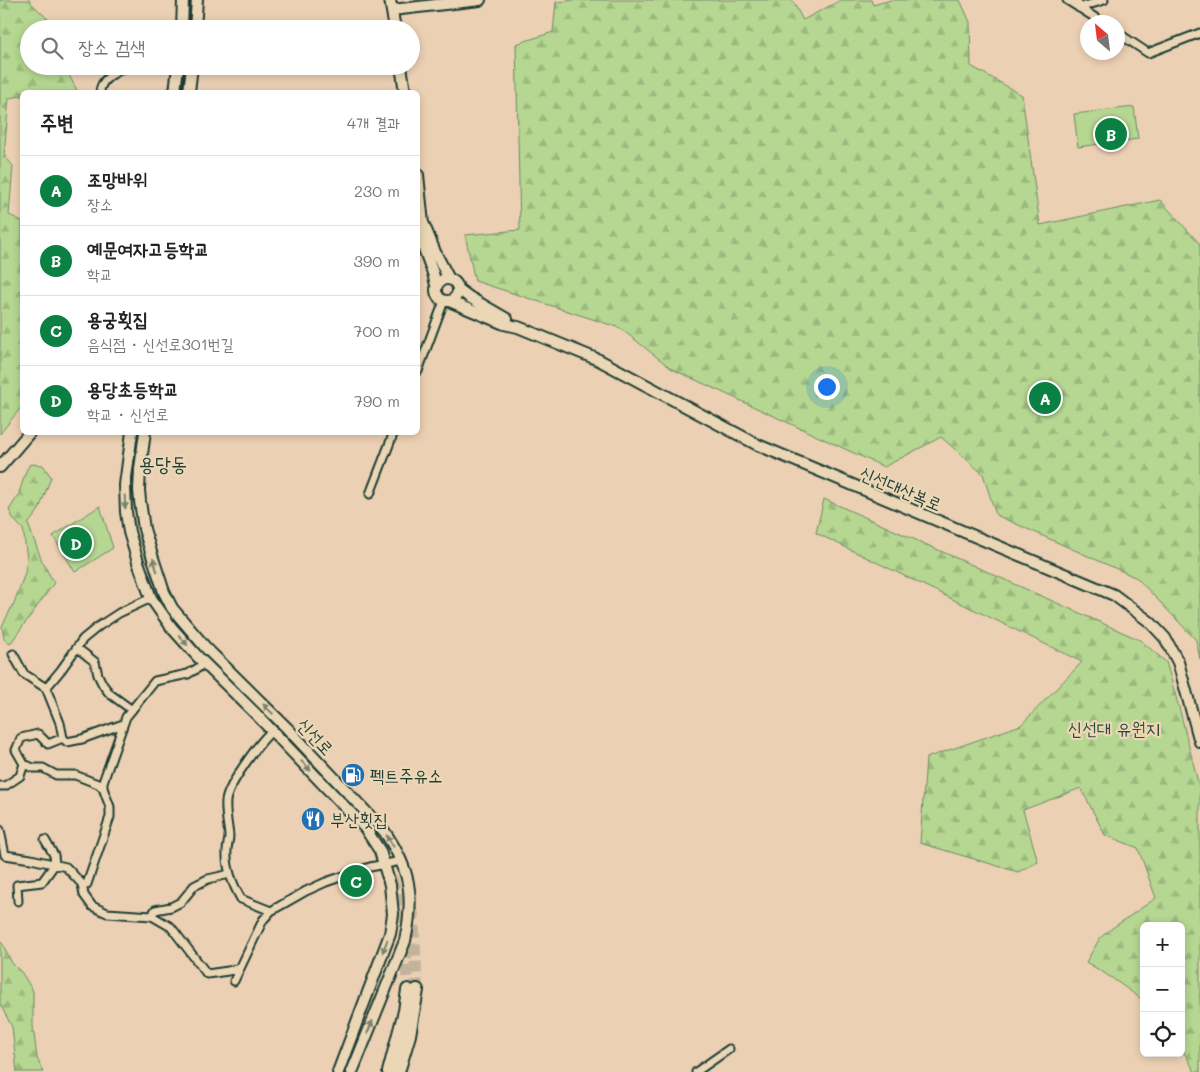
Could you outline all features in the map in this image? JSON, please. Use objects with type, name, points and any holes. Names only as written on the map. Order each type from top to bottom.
[{"type":"highway","points":[[391,1070],[412,990]]},
{"type":"main road","points":[[182,20],[183,0]]},
{"type":"main road","points":[[196,20],[199,0]]},
{"type":"main road","points":[[394,20],[391,5],[480,0]]},
{"type":"main road","points":[[175,90],[177,75]]},
{"type":"main road","points":[[189,90],[191,75]]},
{"type":"main road","points":[[402,75],[405,90]]},
{"type":"main road","name":"신선대산복로","points":[[420,191],[424,224],[435,252],[449,279],[469,298],[508,319],[518,328]]},
{"type":"main road","name":"신선대산복로","points":[[424,224],[422,233],[423,246],[433,273],[436,285],[435,290],[440,299],[599,360],[758,445],[1114,595],[1150,622],[1165,638],[1178,662],[1200,742]]},
{"type":"main road","points":[[436,285],[439,281],[449,279]]},
{"type":"main road","points":[[447,301],[454,298],[458,289]]},
{"type":"main road","points":[[0,467],[27,435]]},
{"type":"main road","name":"신선로","points":[[132,435],[125,485],[126,512],[129,532],[138,562],[152,598],[163,616],[183,641],[365,828],[380,850],[390,885],[393,914],[390,934],[338,1072]]},
{"type":"main road","name":"신선로","points":[[144,435],[138,490],[144,529],[161,584],[174,609],[206,648],[287,728],[384,831],[406,872],[410,890],[409,918],[405,941],[352,1072]]},
{"type":"main road","points":[[163,616],[174,609]]},
{"type":"street","points":[[1067,0],[1078,4],[1093,15]]},
{"type":"street","points":[[1078,4],[1104,0]]},
{"type":"street","points":[[1125,38],[1148,53],[1200,33]]},
{"type":"street","points":[[100,90],[100,86],[112,75]]},
{"type":"street","points":[[420,366],[447,301]]},
{"type":"street","points":[[370,494],[393,435]]},
{"type":"street","points":[[46,688],[84,639],[118,613],[152,598]]},
{"type":"street","points":[[78,648],[95,662],[98,675],[110,694],[132,710]]},
{"type":"street","points":[[13,654],[24,674],[46,688],[60,723],[63,738],[67,742],[82,739],[123,724]]},
{"type":"street","points":[[83,887],[87,884],[110,817],[110,807],[103,788],[103,782],[126,717],[155,681],[188,674],[203,663]]},
{"type":"street","points":[[271,911],[241,899],[234,886],[227,852],[229,838],[226,800],[232,786],[252,753],[272,731]]},
{"type":"street","points":[[63,738],[48,744],[38,734],[21,738],[16,750],[24,764],[34,768],[43,768],[56,775],[75,775],[98,784],[103,788]]},
{"type":"street","points":[[0,786],[5,786],[20,776],[24,764]]},
{"type":"street","points":[[0,830],[5,855],[31,858],[66,867],[82,884],[84,895],[92,906],[107,913],[152,916],[171,928],[206,974],[240,968]]},
{"type":"street","points":[[18,901],[17,884],[42,882],[55,864],[54,855],[45,840]]},
{"type":"street","points":[[234,981],[263,920],[271,911],[326,882],[384,864],[401,861]]},
{"type":"street","points":[[152,916],[155,910],[171,907],[180,902],[194,886],[208,879],[230,874]]},
{"type":"street","points":[[696,1072],[729,1049]]},
{"type":"green space","points":[[0,0],[30,0],[49,20],[20,20],[20,75],[69,75],[77,90],[20,90],[20,96],[9,98],[4,155],[13,166],[9,215],[20,220],[20,409],[0,434]]},
{"type":"green space","points":[[576,0],[792,0],[803,20],[841,0],[871,0],[873,5],[891,0],[960,0],[970,22],[971,66],[1022,95],[1040,225],[1160,200],[1200,244],[1200,659],[1196,640],[1137,578],[996,515],[983,474],[941,437],[884,467],[672,369],[620,328],[475,281],[465,235],[520,230],[516,44],[553,32],[556,2]]},
{"type":"green space","points":[[1134,107],[1138,139],[1078,147],[1074,114]]},
{"type":"green space","points":[[30,464],[43,465],[51,477],[39,510],[28,524],[42,561],[54,583],[10,644],[4,639],[2,626],[14,603],[25,573],[27,558],[23,529],[14,520],[9,510],[18,496]]},
{"type":"green space","name":"신선대 유원지","points":[[824,499],[1140,640],[1166,662],[1200,790],[1200,1072],[1195,1072],[1185,1054],[1185,922],[1140,922],[1140,998],[1086,962],[1100,938],[1156,898],[1138,848],[1105,835],[1081,788],[1023,810],[1038,862],[1018,872],[920,843],[926,758],[1021,725],[1082,662],[816,533]]},
{"type":"green space","points":[[100,506],[113,548],[75,572],[53,536]]},
{"type":"green space","points":[[0,942],[12,963],[22,973],[33,991],[33,1026],[37,1058],[43,1072],[17,1072],[12,1027],[0,1004]]},
{"type":"tunnel","points":[[137,463],[134,502],[139,528],[157,588],[167,604]]},
{"type":"tunnel","points":[[391,877],[404,919],[408,990]]},
{"type":"tunnel","points":[[411,908],[417,990]]},
{"type":"place","name":"예문여자고등학교","points":[[1111,134]]},
{"type":"place","name":"조망바위","points":[[1045,398]]},
{"type":"place","name":"용당초등학교","points":[[76,543]]},
{"type":"place","name":"펙트주유소","points":[[353,775]]},
{"type":"place","name":"부산횟집","points":[[313,819]]},
{"type":"place","name":"용궁횟집","points":[[356,881]]},
{"type":"district","name":"용당동","points":[[163,463]]}]
